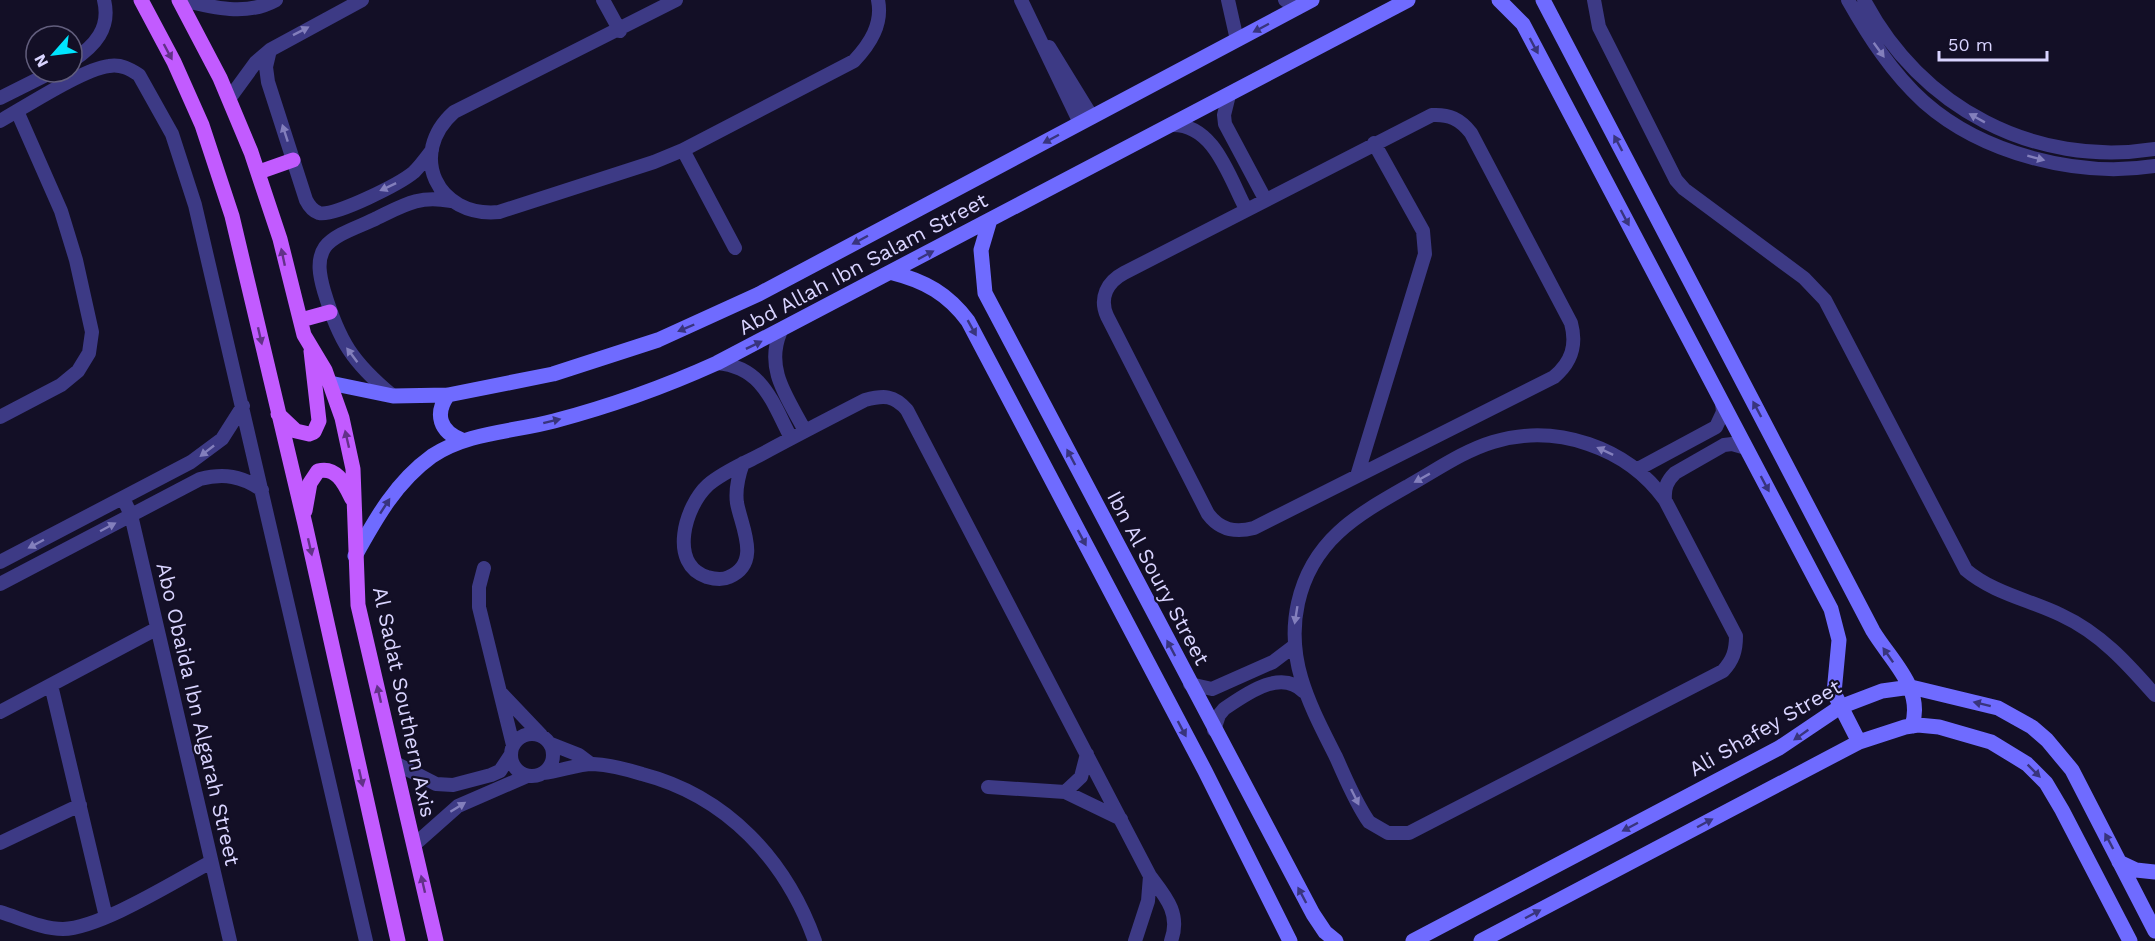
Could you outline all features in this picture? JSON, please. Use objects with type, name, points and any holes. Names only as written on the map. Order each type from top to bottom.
[{"type":"main road","points":[[141,0],[188,93],[217,167],[239,246],[305,524],[398,941]]},
{"type":"main road","name":"Al Sadat Southern Axis","points":[[180,0],[229,99],[259,172],[311,351],[325,370],[348,443],[353,469],[358,605],[436,941]]},
{"type":"main road","points":[[259,172],[293,160]]},
{"type":"main road","points":[[301,320],[330,312]]},
{"type":"main road","points":[[278,414],[296,431],[309,434],[317,427],[319,421],[311,351]]},
{"type":"main road","points":[[305,524],[310,483],[318,471],[324,469],[340,477],[353,502]]},
{"type":"street","points":[[84,53],[104,28],[107,15],[104,0]]},
{"type":"street","points":[[180,0],[229,11],[267,5],[276,0]]},
{"type":"street","points":[[603,0],[620,31]]},
{"type":"street","points":[[450,201],[438,187],[432,169],[435,135],[442,122],[454,112],[620,31],[676,0]]},
{"type":"street","points":[[393,396],[355,359],[335,330],[321,280],[320,262],[325,248],[341,236],[423,198],[450,201],[474,212],[499,212],[654,162],[683,150],[854,61],[868,46],[877,26],[878,0]]},
{"type":"street","points":[[1021,0],[1038,34],[1068,74],[1086,120]]},
{"type":"street","points":[[1228,0],[1237,40]]},
{"type":"street","name":"Abd Allah Ibn Salam Street","points":[[330,383],[393,396],[448,395],[553,374],[595,362],[709,318],[1237,40],[1291,4],[1312,0]]},
{"type":"street","name":"Abd Allah Ibn Salam Street","points":[[356,556],[386,502],[407,477],[433,456],[462,440],[550,422],[607,407],[663,387],[717,363],[780,333],[1408,0]]},
{"type":"street","points":[[1499,0],[1523,24],[1837,625],[1839,655],[1834,693],[1859,742]]},
{"type":"street","points":[[1543,0],[1873,631],[1911,687],[1915,707],[1912,726]]},
{"type":"street","points":[[1594,0],[1599,27],[1676,180],[1684,189],[1804,278],[1825,300],[1966,570],[1987,585],[2063,615],[2085,628],[2124,660],[2155,695]]},
{"type":"street","points":[[1848,0],[1863,28],[1898,65],[1926,104],[1946,118],[2009,150],[2079,166],[2126,168],[2155,165]]},
{"type":"street","points":[[1864,0],[1898,65],[1927,83],[1961,110],[2008,134],[2060,148],[2086,152],[2155,149]]},
{"type":"street","points":[[229,99],[256,62],[270,50],[358,1]]},
{"type":"street","points":[[270,50],[266,67],[268,81],[309,206],[318,213],[331,212],[400,181],[413,173],[432,150]]},
{"type":"street","points":[[0,121],[62,87],[102,67],[112,65],[131,70],[146,83],[172,134],[189,180],[366,941]]},
{"type":"street","points":[[0,98],[29,84]]},
{"type":"street","points":[[1229,95],[1224,115],[1225,124],[1265,199]]},
{"type":"street","points":[[0,417],[61,385],[78,371],[89,353],[92,332],[76,260],[61,211],[18,111]]},
{"type":"street","points":[[1432,115],[1450,116],[1465,126],[1571,323],[1574,343],[1568,362],[1554,377],[1254,528],[1233,531],[1223,527],[1208,514],[1105,311],[1107,288],[1117,276],[1265,199],[1432,115]]},
{"type":"street","points":[[1171,125],[1183,125],[1204,134],[1246,209]]},
{"type":"street","points":[[1357,476],[1425,246],[1419,224],[1374,143]]},
{"type":"street","points":[[683,150],[735,248]]},
{"type":"street","points":[[331,212],[341,236]]},
{"type":"street","name":"Ibn Al Soury Street","points":[[989,223],[981,250],[985,293],[1312,914],[1325,932],[1336,941]]},
{"type":"street","points":[[892,273],[929,285],[958,307],[968,321],[1205,771],[1290,941]]},
{"type":"street","points":[[780,333],[773,355],[777,378],[805,431]]},
{"type":"street","points":[[717,363],[743,368],[754,375],[763,385],[791,438]]},
{"type":"street","points":[[448,395],[441,405],[439,416],[442,428],[451,436],[462,440]]},
{"type":"street","points":[[743,463],[736,491],[737,505],[747,534],[748,551],[742,567],[729,577],[714,579],[699,574],[688,563],[683,542],[690,514],[699,495],[708,485],[743,463],[865,400],[881,396],[897,399],[907,410],[1150,876],[1172,907],[1175,918],[1171,941]]},
{"type":"street","points":[[1638,469],[1716,427],[1723,412],[1722,403]]},
{"type":"street","points":[[0,562],[207,452],[222,439],[243,406]]},
{"type":"street","points":[[1515,437],[1564,437],[1587,443],[1638,469],[1665,500],[1736,636],[1736,649],[1731,661],[1723,671],[1419,829],[1398,835],[1378,829],[1363,813],[1304,692],[1294,646],[1294,624],[1304,581],[1326,544],[1358,514],[1469,451],[1515,437]]},
{"type":"street","points":[[1665,500],[1664,492],[1670,478],[1683,469],[1724,445],[1732,444],[1746,448]]},
{"type":"street","points":[[1673,451],[1683,469]]},
{"type":"street","points":[[0,584],[200,479],[216,475],[233,476],[249,481],[262,490]]},
{"type":"street","points":[[1066,507],[1090,494]]},
{"type":"street","name":"Abo Obaida Ibn Algarah Street","points":[[123,498],[130,515],[230,941]]},
{"type":"street","points":[[484,568],[479,587],[479,607],[512,750],[513,765],[527,776]]},
{"type":"street","points":[[0,712],[156,629]]},
{"type":"street","points":[[1190,684],[1212,689],[1281,657],[1294,646]]},
{"type":"street","points":[[1214,730],[1219,715],[1224,709],[1274,682],[1291,682],[1304,692]]},
{"type":"street","points":[[51,685],[106,917]]},
{"type":"street","name":"Ali Shafey Street","points":[[1413,941],[1779,748],[1840,707],[1875,693],[1911,687],[1998,708],[2032,727],[2054,747],[2072,770],[2155,931]]},
{"type":"street","points":[[499,690],[519,714],[546,739],[553,760],[543,773]]},
{"type":"street","points":[[1481,941],[1859,742],[1912,726],[1939,727],[1972,735],[2016,756],[2037,774],[2062,810],[2130,941]]},
{"type":"street","points":[[395,763],[436,784],[453,785],[500,771],[512,750],[528,734],[546,739],[579,755],[591,764]]},
{"type":"street","points":[[1065,792],[1081,777],[1087,754]]},
{"type":"street","points":[[1205,771],[1229,759]]},
{"type":"street","points":[[414,844],[458,806],[527,776],[591,764],[624,769],[662,779],[697,795],[729,815],[760,844],[785,875],[804,911],[815,941]]},
{"type":"street","points":[[988,787],[1065,792],[1121,819]]},
{"type":"street","points":[[0,843],[80,805]]},
{"type":"street","points":[[0,912],[60,929],[92,924],[211,862]]},
{"type":"street","points":[[2119,862],[2136,870],[2155,872]]},
{"type":"street","points":[[1135,941],[1148,901],[1150,876]]}]
